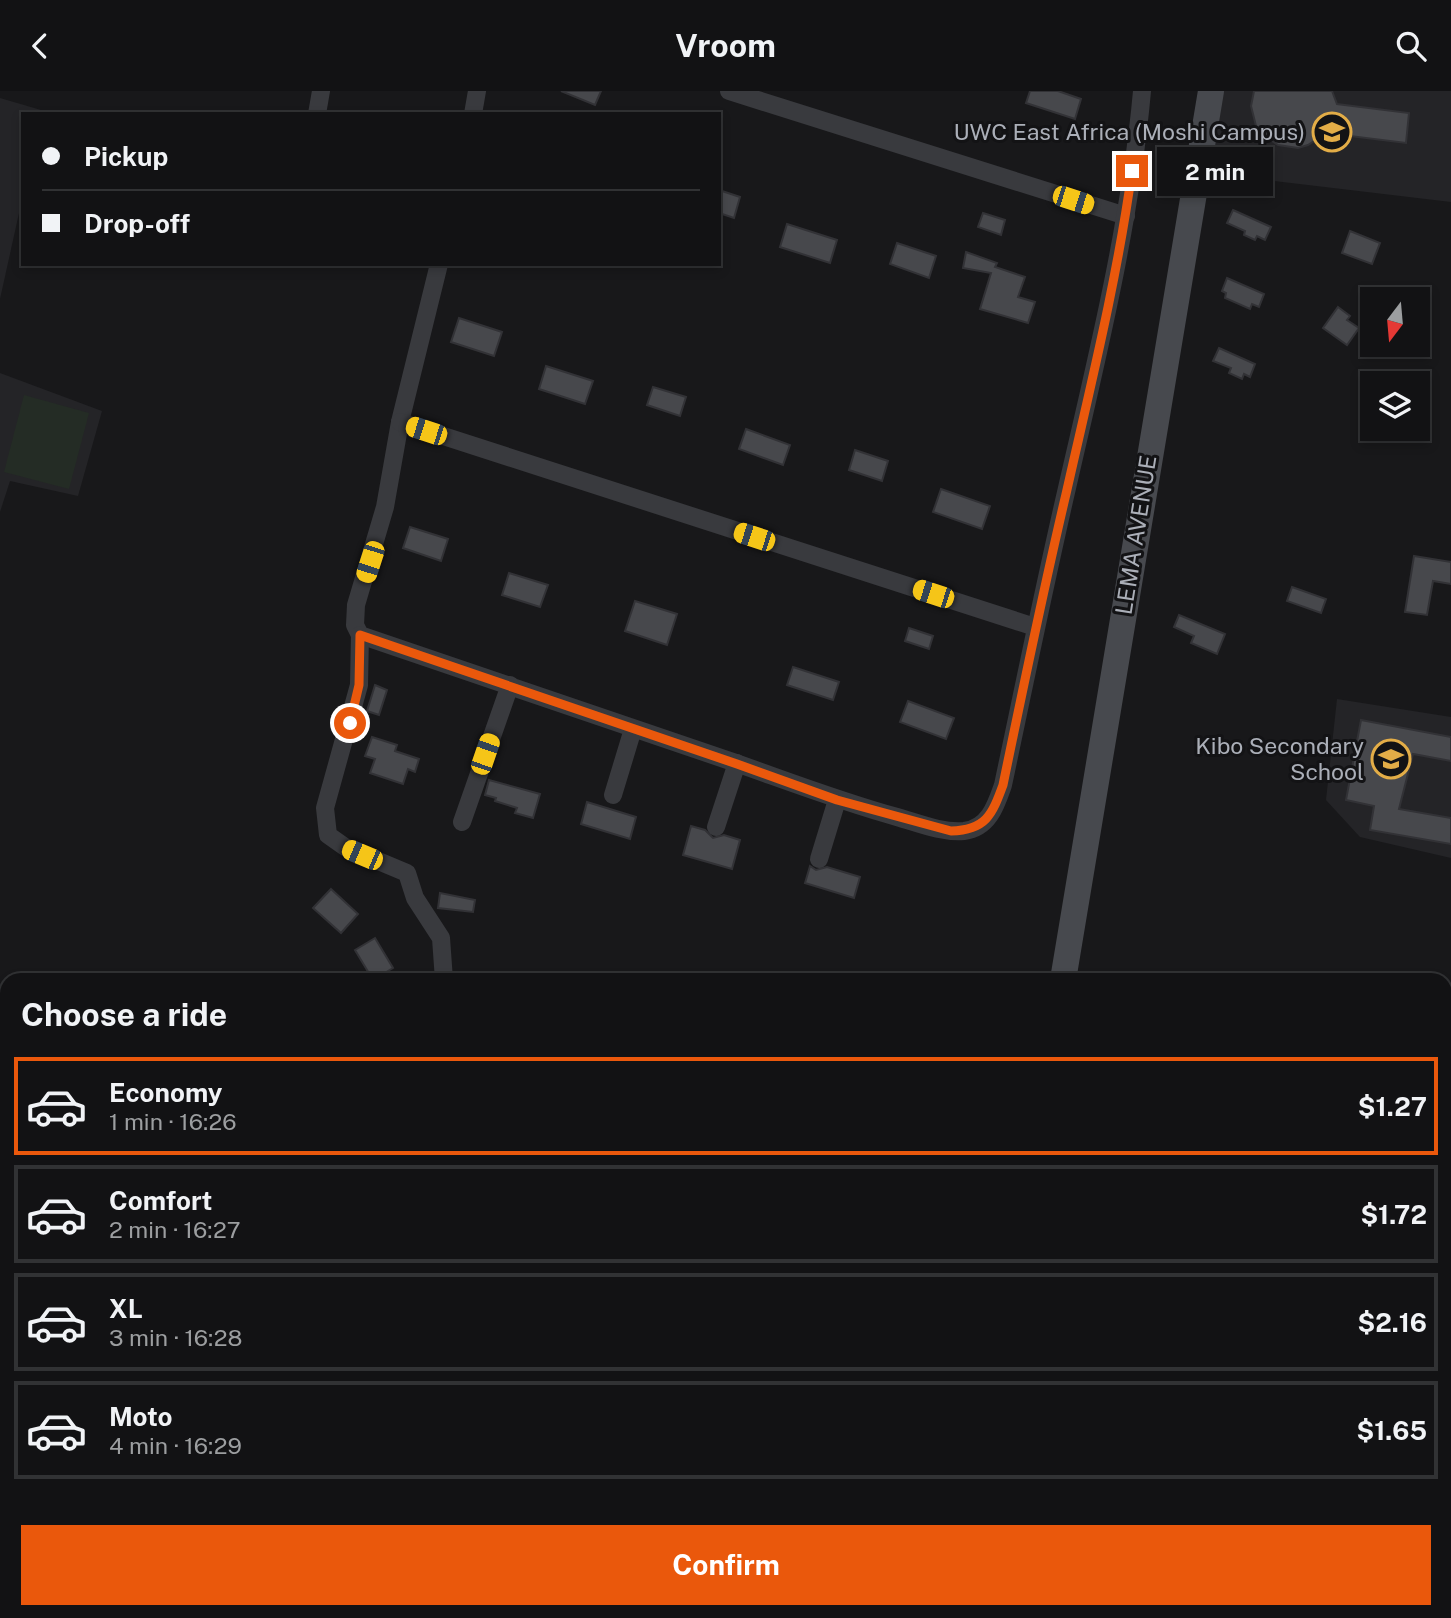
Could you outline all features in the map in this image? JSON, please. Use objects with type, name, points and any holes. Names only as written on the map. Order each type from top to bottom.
[{"type":"main road","name":"LEMA AVENUE","points":[[1064,973],[1211,91]]},
{"type":"street","points":[[317,112],[321,91]]},
{"type":"street","points":[[473,112],[477,91]]},
{"type":"street","points":[[729,91],[1126,216]]},
{"type":"street","points":[[360,635],[837,800],[951,831],[965,831],[982,824],[994,810],[1003,785],[1035,627],[1126,216],[1142,91]]},
{"type":"street","points":[[439,266],[400,422],[383,518],[356,605],[355,625],[360,635],[361,667],[358,693],[326,808],[328,835],[345,847],[407,873],[415,898],[441,938],[444,973]]},
{"type":"street","points":[[400,422],[1035,627]]},
{"type":"street","points":[[462,822],[510,685]]},
{"type":"street","points":[[613,795],[633,729]]},
{"type":"street","points":[[716,827],[737,764]]},
{"type":"street","points":[[819,859],[837,800]]},
{"type":"shaded area","name":"UWC East Africa (Moshi Campus)","points":[[1221,91],[1451,91],[1451,202],[1207,173]]},
{"type":"shaded area","points":[[0,98],[41,110],[21,112],[21,204],[0,299]]},
{"type":"shaded area","points":[[0,373],[102,411],[78,496],[10,481],[0,512]]},
{"type":"shaded area","points":[[24,395],[89,413],[69,489],[4,472]]},
{"type":"shaded area","name":"Kibo Secondary School","points":[[1337,699],[1451,717],[1451,858],[1360,837],[1326,800]]},
{"type":"building","points":[[561,91],[601,91],[595,105]]},
{"type":"building","points":[[1030,91],[1058,91],[1081,99],[1075,119],[1026,103]]},
{"type":"building","points":[[1254,91],[1332,91],[1337,104],[1409,113],[1406,143],[1326,133],[1298,148],[1278,145],[1262,134],[1256,126],[1251,106]]},
{"type":"building","points":[[721,191],[740,197],[734,218],[721,214]]},
{"type":"building","points":[[1233,210],[1271,227],[1265,240],[1257,236],[1255,240],[1244,235],[1245,231],[1227,223]]},
{"type":"building","points":[[983,213],[1005,220],[1001,235],[978,227]]},
{"type":"building","points":[[787,224],[837,240],[830,263],[780,247]]},
{"type":"building","points":[[1350,231],[1380,243],[1372,264],[1342,253]]},
{"type":"building","points":[[897,243],[936,256],[929,278],[890,264]]},
{"type":"building","points":[[966,252],[997,263],[995,267],[1025,277],[1018,297],[1035,302],[1028,323],[980,309],[991,273],[963,268]]},
{"type":"building","points":[[1227,278],[1264,294],[1259,307],[1252,304],[1250,309],[1225,298],[1226,293],[1222,291]]},
{"type":"building","points":[[1338,307],[1350,316],[1347,320],[1359,328],[1347,345],[1323,328]]},
{"type":"building","points":[[459,318],[502,332],[494,356],[451,342]]},
{"type":"building","points":[[1219,348],[1255,364],[1250,377],[1244,374],[1242,379],[1229,373],[1231,368],[1213,361]]},
{"type":"building","points":[[546,366],[593,381],[585,404],[539,389]]},
{"type":"building","points":[[653,387],[686,397],[680,416],[647,405]]},
{"type":"building","points":[[746,429],[790,445],[783,465],[739,449]]},
{"type":"building","points":[[855,450],[888,461],[882,481],[849,470]]},
{"type":"building","points":[[941,489],[990,506],[982,529],[933,512]]},
{"type":"building","points":[[410,527],[448,539],[441,561],[403,548]]},
{"type":"building","points":[[1414,556],[1451,562],[1451,584],[1433,581],[1427,615],[1405,612]]},
{"type":"building","points":[[509,573],[548,585],[540,607],[502,595]]},
{"type":"building","points":[[1292,587],[1326,599],[1321,613],[1287,601]]},
{"type":"building","points":[[635,601],[677,614],[667,645],[625,631]]},
{"type":"building","points":[[1179,615],[1225,634],[1217,654],[1191,643],[1194,636],[1174,627]]},
{"type":"building","points":[[909,628],[933,636],[929,649],[905,641]]},
{"type":"building","points":[[793,667],[839,682],[833,700],[787,685]]},
{"type":"building","points":[[375,685],[387,690],[379,715],[367,711]]},
{"type":"building","points":[[908,701],[954,718],[946,739],[900,722]]},
{"type":"building","points":[[1361,720],[1451,737],[1451,761],[1413,754],[1399,809],[1451,818],[1451,844],[1370,830],[1374,806],[1346,800]]},
{"type":"building","points":[[372,737],[397,745],[395,751],[419,759],[415,772],[408,769],[403,784],[370,773],[375,759],[365,756]]},
{"type":"building","points":[[489,780],[540,794],[533,818],[515,813],[517,808],[485,795]]},
{"type":"building","points":[[587,802],[636,817],[630,839],[581,824]]},
{"type":"building","points":[[691,826],[705,830],[713,838],[724,835],[740,840],[732,869],[683,855]]},
{"type":"building","points":[[810,866],[816,870],[827,867],[860,877],[854,898],[805,883]]},
{"type":"building","points":[[331,889],[358,914],[341,933],[313,908]]},
{"type":"building","points":[[440,893],[475,900],[473,912],[438,908]]},
{"type":"building","points":[[375,938],[393,968],[385,973],[369,973],[355,950]]},
{"type":"place","name":"UWC East Africa (Moshi Campus)","points":[[1332,132]]},
{"type":"place","name":"Kibo Secondary School","points":[[1391,759]]},
{"type":"route","points":[[350,723],[359,685],[360,635],[837,800],[951,831],[965,831],[982,824],[994,810],[1003,785],[1035,627],[1121,242],[1132,171]]}]
